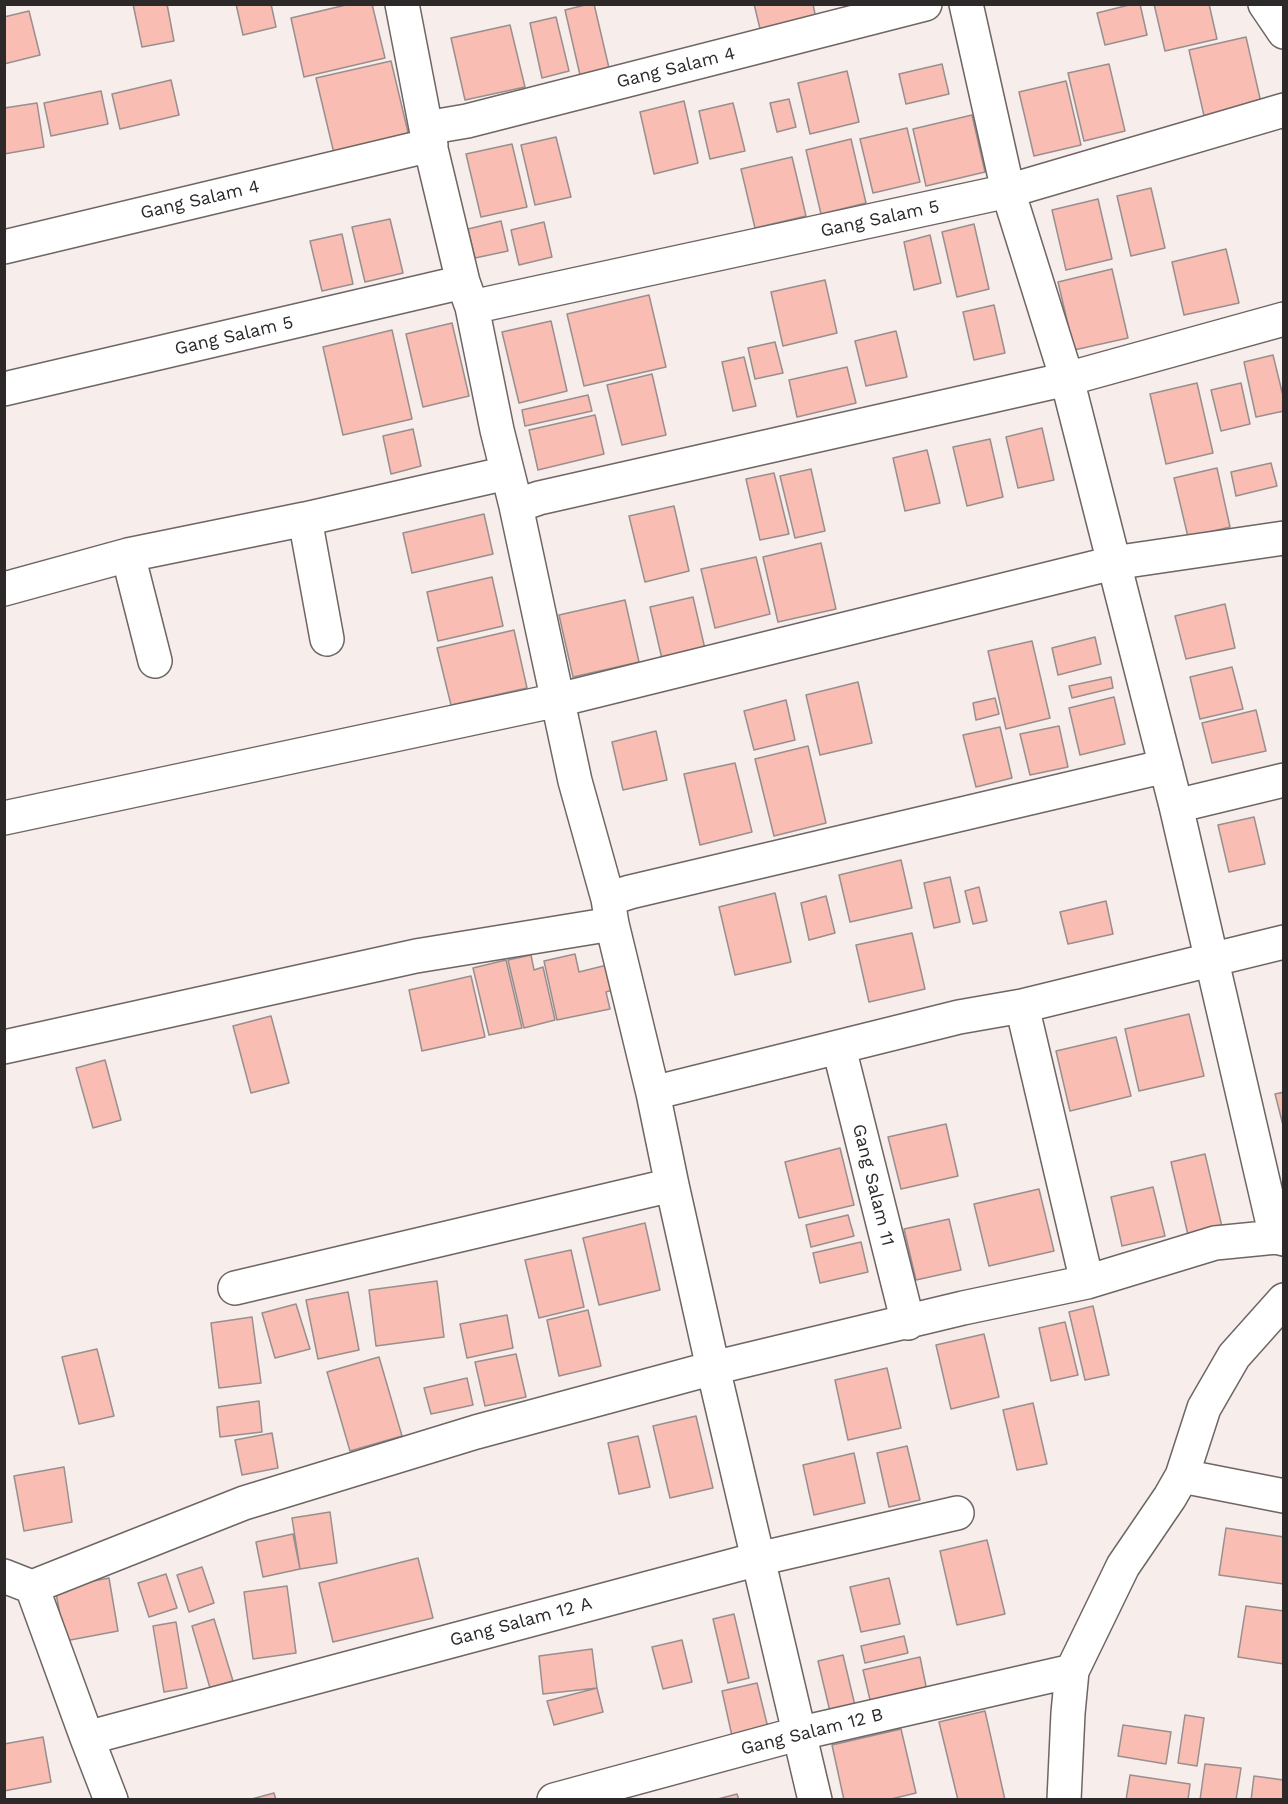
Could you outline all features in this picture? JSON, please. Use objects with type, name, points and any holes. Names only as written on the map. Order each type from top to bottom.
[{"type":"street","points":[[402,4],[428,136],[516,507],[575,781],[610,911],[654,1093],[713,1368],[815,1800]]},
{"type":"street","name":"Gang Salam 4","points":[[4,247],[428,136],[467,121],[925,4]]},
{"type":"street","points":[[111,1800],[87,1738],[18,1582],[243,1503],[476,1432],[713,1368],[963,1308],[1087,1282],[1215,1243],[1280,1238],[1211,961],[1166,766],[1066,379],[1008,191],[966,4]]},
{"type":"street","points":[[1265,4],[1284,32]]},
{"type":"street","name":"Gang Salam 5","points":[[4,389],[467,294],[1008,191],[1284,110]]},
{"type":"street","points":[[516,507],[550,496],[1066,379],[1284,319]]},
{"type":"street","points":[[4,589],[128,555],[305,519],[507,473]]},
{"type":"street","points":[[305,519],[327,639]]},
{"type":"street","points":[[4,818],[558,700],[1113,563],[1284,538]]},
{"type":"street","points":[[128,555],[155,661]]},
{"type":"street","points":[[4,1047],[610,911],[630,892],[1166,766]]},
{"type":"street","points":[[1176,806],[1284,780]]},
{"type":"street","points":[[654,1093],[959,1017],[1023,1006],[1284,942]]},
{"type":"street","points":[[1023,1006],[1087,1282]]},
{"type":"street","name":"Gang Salam 11","points":[[839,1048],[908,1323]]},
{"type":"street","points":[[235,1288],[672,1185]]},
{"type":"street","points":[[1064,1800],[1072,1671],[1123,1566],[1182,1476],[1204,1408],[1233,1356],[1284,1300]]},
{"type":"street","points":[[1182,1476],[1284,1496]]},
{"type":"street","name":"Gang Salam 12 A","points":[[87,1738],[758,1559],[957,1513]]},
{"type":"street","name":"Gang Salam 12 B","points":[[554,1800],[801,1733],[1072,1671]]},
{"type":"building","points":[[133,4],[167,4],[174,41],[142,47]]},
{"type":"building","points":[[236,4],[271,4],[276,27],[243,35]]},
{"type":"building","points":[[350,4],[372,4],[385,58],[304,77],[291,18]]},
{"type":"building","points":[[594,4],[609,68],[580,75],[565,10]]},
{"type":"building","points":[[754,4],[813,4],[817,24],[762,37]]},
{"type":"building","points":[[1140,4],[1147,35],[1105,45],[1097,13]]},
{"type":"building","points":[[1154,4],[1209,4],[1217,39],[1165,51]]},
{"type":"building","points":[[29,11],[40,55],[4,64],[4,17]]},
{"type":"building","points":[[556,17],[569,71],[542,78],[530,23]]},
{"type":"building","points":[[510,25],[525,87],[465,100],[451,38]]},
{"type":"building","points":[[1246,37],[1262,107],[1205,120],[1189,50]]},
{"type":"building","points":[[391,61],[412,149],[337,166],[316,78]]},
{"type":"building","points":[[942,64],[949,94],[906,104],[899,74]]},
{"type":"building","points":[[1109,64],[1125,131],[1084,141],[1068,73]]},
{"type":"building","points":[[847,71],[859,122],[810,134],[798,83]]},
{"type":"building","points":[[171,80],[179,115],[120,129],[112,94]]},
{"type":"building","points":[[1066,81],[1081,145],[1034,156],[1019,92]]},
{"type":"building","points":[[101,91],[108,124],[51,136],[44,103]]},
{"type":"building","points":[[789,99],[796,127],[777,132],[770,103]]},
{"type":"building","points":[[684,101],[698,163],[654,174],[640,112]]},
{"type":"building","points":[[37,103],[44,147],[4,154],[4,108]]},
{"type":"building","points":[[733,103],[745,151],[710,159],[699,111]]},
{"type":"building","points":[[972,115],[985,172],[926,186],[913,129]]},
{"type":"building","points":[[907,128],[920,182],[873,193],[860,139]]},
{"type":"building","points":[[556,137],[571,197],[535,205],[521,145]]},
{"type":"building","points":[[851,139],[866,203],[821,214],[806,150]]},
{"type":"building","points":[[512,144],[527,207],[481,217],[466,154]]},
{"type":"building","points":[[792,157],[806,216],[755,228],[741,169]]},
{"type":"building","points":[[1151,188],[1165,248],[1131,256],[1117,196]]},
{"type":"building","points":[[1098,199],[1112,259],[1066,270],[1052,210]]},
{"type":"building","points":[[390,219],[403,273],[365,282],[352,227]]},
{"type":"building","points":[[501,221],[508,251],[475,258],[468,229]]},
{"type":"building","points":[[544,222],[552,257],[519,265],[511,230]]},
{"type":"building","points":[[974,224],[989,289],[957,297],[942,232]]},
{"type":"building","points":[[342,234],[353,284],[322,291],[310,241]]},
{"type":"building","points":[[930,235],[941,283],[914,290],[904,242]]},
{"type":"building","points":[[1226,249],[1239,303],[1184,315],[1172,262]]},
{"type":"building","points":[[1112,269],[1128,338],[1074,350],[1058,282]]},
{"type":"building","points":[[825,280],[837,333],[783,346],[771,292]]},
{"type":"building","points":[[649,295],[666,367],[584,386],[567,314]]},
{"type":"building","points":[[994,305],[1005,353],[974,360],[963,312]]},
{"type":"building","points":[[551,321],[567,391],[519,403],[502,332]]},
{"type":"building","points":[[452,323],[469,396],[423,407],[406,334]]},
{"type":"building","points":[[392,330],[412,419],[343,435],[323,347]]},
{"type":"building","points":[[896,331],[907,377],[866,386],[855,341]]},
{"type":"building","points":[[775,342],[783,373],[755,379],[748,348]]},
{"type":"building","points":[[1273,355],[1284,400],[1284,411],[1256,417],[1244,362]]},
{"type":"building","points":[[744,357],[756,406],[733,411],[722,362]]},
{"type":"building","points":[[847,367],[856,403],[797,417],[789,380]]},
{"type":"building","points":[[652,374],[666,435],[622,445],[607,385]]},
{"type":"building","points":[[1197,383],[1213,453],[1166,464],[1150,394]]},
{"type":"building","points":[[1241,383],[1250,424],[1221,431],[1211,390]]},
{"type":"building","points":[[588,395],[592,411],[525,426],[522,410]]},
{"type":"building","points":[[595,415],[604,454],[538,470],[529,430]]},
{"type":"building","points":[[1042,428],[1054,480],[1018,488],[1006,437]]},
{"type":"building","points":[[413,429],[421,466],[391,474],[383,436]]},
{"type":"building","points":[[990,439],[1003,497],[967,506],[953,447]]},
{"type":"building","points":[[927,450],[940,503],[905,511],[893,458]]},
{"type":"building","points":[[1271,463],[1277,486],[1236,496],[1231,472]]},
{"type":"building","points":[[1217,468],[1230,527],[1188,537],[1174,478]]},
{"type":"building","points":[[811,469],[825,531],[795,538],[780,476]]},
{"type":"building","points":[[774,473],[789,534],[760,540],[746,479]]},
{"type":"building","points":[[674,506],[689,571],[645,582],[629,516]]},
{"type":"building","points":[[484,514],[493,554],[412,573],[403,533]]},
{"type":"building","points":[[821,543],[836,609],[778,622],[763,557]]},
{"type":"building","points":[[756,557],[770,614],[715,628],[701,569]]},
{"type":"building","points":[[492,577],[503,626],[438,641],[427,592]]},
{"type":"building","points":[[693,597],[705,649],[662,659],[650,607]]},
{"type":"building","points":[[625,600],[639,662],[573,677],[559,615]]},
{"type":"building","points":[[1225,604],[1235,648],[1186,659],[1175,616]]},
{"type":"building","points":[[514,630],[527,688],[451,705],[437,648]]},
{"type":"building","points":[[1095,637],[1101,664],[1058,675],[1052,648]]},
{"type":"building","points":[[1032,641],[1050,718],[1006,729],[988,651]]},
{"type":"building","points":[[1232,667],[1243,709],[1200,719],[1190,677]]},
{"type":"building","points":[[1111,677],[1113,688],[1072,698],[1069,686]]},
{"type":"building","points":[[858,682],[872,743],[820,755],[806,695]]},
{"type":"building","points":[[1114,697],[1125,744],[1080,755],[1069,708]]},
{"type":"building","points":[[995,698],[999,714],[976,720],[973,703]]},
{"type":"building","points":[[786,700],[795,740],[754,750],[744,711]]},
{"type":"building","points":[[1256,710],[1266,751],[1212,763],[1202,723]]},
{"type":"building","points":[[1059,726],[1068,767],[1030,775],[1020,734]]},
{"type":"building","points":[[1000,727],[1012,778],[976,787],[963,735]]},
{"type":"building","points":[[656,731],[667,780],[623,790],[612,742]]},
{"type":"building","points":[[808,746],[826,823],[774,836],[755,759]]},
{"type":"building","points":[[735,763],[752,832],[700,845],[684,774]]},
{"type":"building","points":[[1254,817],[1265,864],[1229,872],[1218,825]]},
{"type":"building","points":[[901,860],[912,908],[850,922],[839,875]]},
{"type":"building","points":[[950,877],[960,922],[934,928],[924,883]]},
{"type":"building","points":[[979,887],[987,921],[973,924],[965,891]]},
{"type":"building","points":[[775,893],[791,962],[735,975],[719,907]]},
{"type":"building","points":[[826,896],[835,933],[809,940],[801,903]]},
{"type":"building","points":[[1106,901],[1113,934],[1068,944],[1060,912]]},
{"type":"building","points":[[912,933],[925,989],[869,1002],[856,945]]},
{"type":"building","points":[[575,954],[579,972],[611,964],[616,989],[606,992],[610,1009],[557,1020],[544,961]]},
{"type":"building","points":[[531,955],[534,970],[543,967],[555,1020],[524,1028],[508,960]]},
{"type":"building","points":[[506,960],[522,1028],[489,1035],[473,968]]},
{"type":"building","points":[[471,976],[485,1037],[422,1051],[409,990]]},
{"type":"building","points":[[1189,1014],[1204,1076],[1139,1091],[1125,1029]]},
{"type":"building","points":[[271,1016],[289,1083],[251,1093],[233,1026]]},
{"type":"building","points":[[1116,1037],[1131,1096],[1070,1111],[1056,1051]]},
{"type":"building","points":[[105,1060],[121,1120],[93,1128],[76,1068]]},
{"type":"building","points":[[1284,1092],[1284,1129],[1275,1094]]},
{"type":"building","points":[[946,1124],[958,1176],[901,1189],[888,1137]]},
{"type":"building","points":[[840,1148],[854,1205],[799,1218],[785,1162]]},
{"type":"building","points":[[1205,1154],[1222,1227],[1188,1235],[1171,1162]]},
{"type":"building","points":[[1153,1187],[1165,1236],[1122,1246],[1111,1197]]},
{"type":"building","points":[[1039,1189],[1054,1251],[989,1266],[974,1204]]},
{"type":"building","points":[[848,1215],[854,1236],[811,1247],[806,1225]]},
{"type":"building","points":[[949,1219],[961,1270],[916,1280],[904,1229]]},
{"type":"building","points":[[645,1223],[660,1290],[599,1305],[583,1238]]},
{"type":"building","points":[[861,1242],[868,1272],[820,1283],[813,1253]]},
{"type":"building","points":[[571,1250],[584,1307],[539,1318],[525,1260]]},
{"type":"building","points":[[437,1281],[444,1337],[376,1346],[369,1290]]},
{"type":"building","points":[[348,1292],[359,1350],[318,1359],[306,1300]]},
{"type":"building","points":[[296,1304],[310,1349],[275,1358],[262,1313]]},
{"type":"building","points":[[1093,1306],[1109,1375],[1085,1380],[1069,1312]]},
{"type":"building","points":[[588,1310],[601,1366],[559,1376],[547,1320]]},
{"type":"building","points":[[507,1315],[513,1348],[467,1358],[460,1324]]},
{"type":"building","points":[[252,1317],[261,1383],[219,1388],[211,1323]]},
{"type":"building","points":[[1065,1322],[1078,1375],[1051,1381],[1039,1328]]},
{"type":"building","points":[[984,1334],[999,1397],[951,1409],[936,1345]]},
{"type":"building","points":[[97,1349],[114,1416],[79,1424],[62,1357]]},
{"type":"building","points":[[516,1354],[526,1397],[485,1406],[475,1362]]},
{"type":"building","points":[[379,1357],[402,1436],[350,1451],[327,1372]]},
{"type":"building","points":[[887,1368],[901,1428],[848,1440],[835,1380]]},
{"type":"building","points":[[467,1378],[473,1405],[431,1414],[424,1388]]},
{"type":"building","points":[[259,1401],[262,1432],[220,1437],[217,1407]]},
{"type":"building","points":[[1033,1403],[1047,1464],[1017,1470],[1003,1410]]},
{"type":"building","points":[[696,1416],[713,1488],[670,1498],[653,1426]]},
{"type":"building","points":[[272,1433],[278,1468],[242,1475],[235,1440]]},
{"type":"building","points":[[638,1436],[650,1487],[619,1494],[608,1443]]},
{"type":"building","points":[[907,1446],[920,1500],[889,1507],[877,1453]]},
{"type":"building","points":[[854,1453],[865,1503],[814,1515],[803,1465]]},
{"type":"building","points":[[64,1467],[72,1522],[24,1531],[14,1476]]},
{"type":"building","points":[[330,1512],[337,1563],[300,1569],[292,1518]]},
{"type":"building","points":[[1226,1528],[1284,1537],[1284,1584],[1219,1575]]},
{"type":"building","points":[[293,1534],[300,1569],[263,1577],[256,1542]]},
{"type":"building","points":[[987,1540],[1005,1614],[957,1625],[940,1551]]},
{"type":"building","points":[[418,1558],[433,1618],[333,1642],[319,1583]]},
{"type":"building","points":[[202,1567],[214,1603],[189,1612],[177,1575]]},
{"type":"building","points":[[166,1574],[177,1608],[149,1617],[138,1583]]},
{"type":"building","points":[[109,1578],[118,1631],[65,1641],[55,1588]]},
{"type":"building","points":[[889,1578],[900,1624],[861,1632],[850,1587]]},
{"type":"building","points":[[287,1586],[296,1653],[253,1659],[244,1592]]},
{"type":"building","points":[[1246,1606],[1284,1611],[1284,1664],[1238,1657]]},
{"type":"building","points":[[734,1614],[749,1678],[728,1683],[713,1619]]},
{"type":"building","points":[[214,1619],[233,1681],[210,1688],[192,1626]]},
{"type":"building","points":[[176,1622],[187,1688],[164,1692],[153,1626]]},
{"type":"building","points":[[904,1636],[908,1653],[865,1663],[861,1646]]},
{"type":"building","points":[[682,1640],[692,1682],[663,1689],[652,1647]]},
{"type":"building","points":[[592,1649],[597,1688],[543,1694],[539,1656]]},
{"type":"building","points":[[843,1655],[857,1714],[832,1720],[818,1661]]},
{"type":"building","points":[[920,1657],[927,1691],[871,1704],[863,1670]]},
{"type":"building","points":[[757,1683],[770,1736],[734,1745],[722,1691]]},
{"type":"building","points":[[597,1688],[603,1712],[554,1725],[547,1701]]},
{"type":"building","points":[[985,1711],[1005,1800],[958,1800],[939,1722]]},
{"type":"building","points":[[1185,1715],[1204,1718],[1197,1766],[1178,1763]]},
{"type":"building","points":[[1123,1725],[1171,1732],[1166,1764],[1118,1756]]},
{"type":"building","points":[[901,1729],[916,1793],[887,1800],[844,1800],[832,1745]]},
{"type":"building","points":[[43,1737],[51,1782],[4,1791],[4,1744]]},
{"type":"building","points":[[1205,1764],[1241,1768],[1236,1800],[1200,1800]]},
{"type":"building","points":[[1130,1775],[1190,1784],[1188,1800],[1126,1800]]},
{"type":"building","points":[[1254,1776],[1284,1780],[1284,1800],[1251,1800]]},
{"type":"building","points":[[274,1793],[276,1800],[248,1800]]},
{"type":"building","points":[[737,1794],[739,1800],[714,1800]]}]
